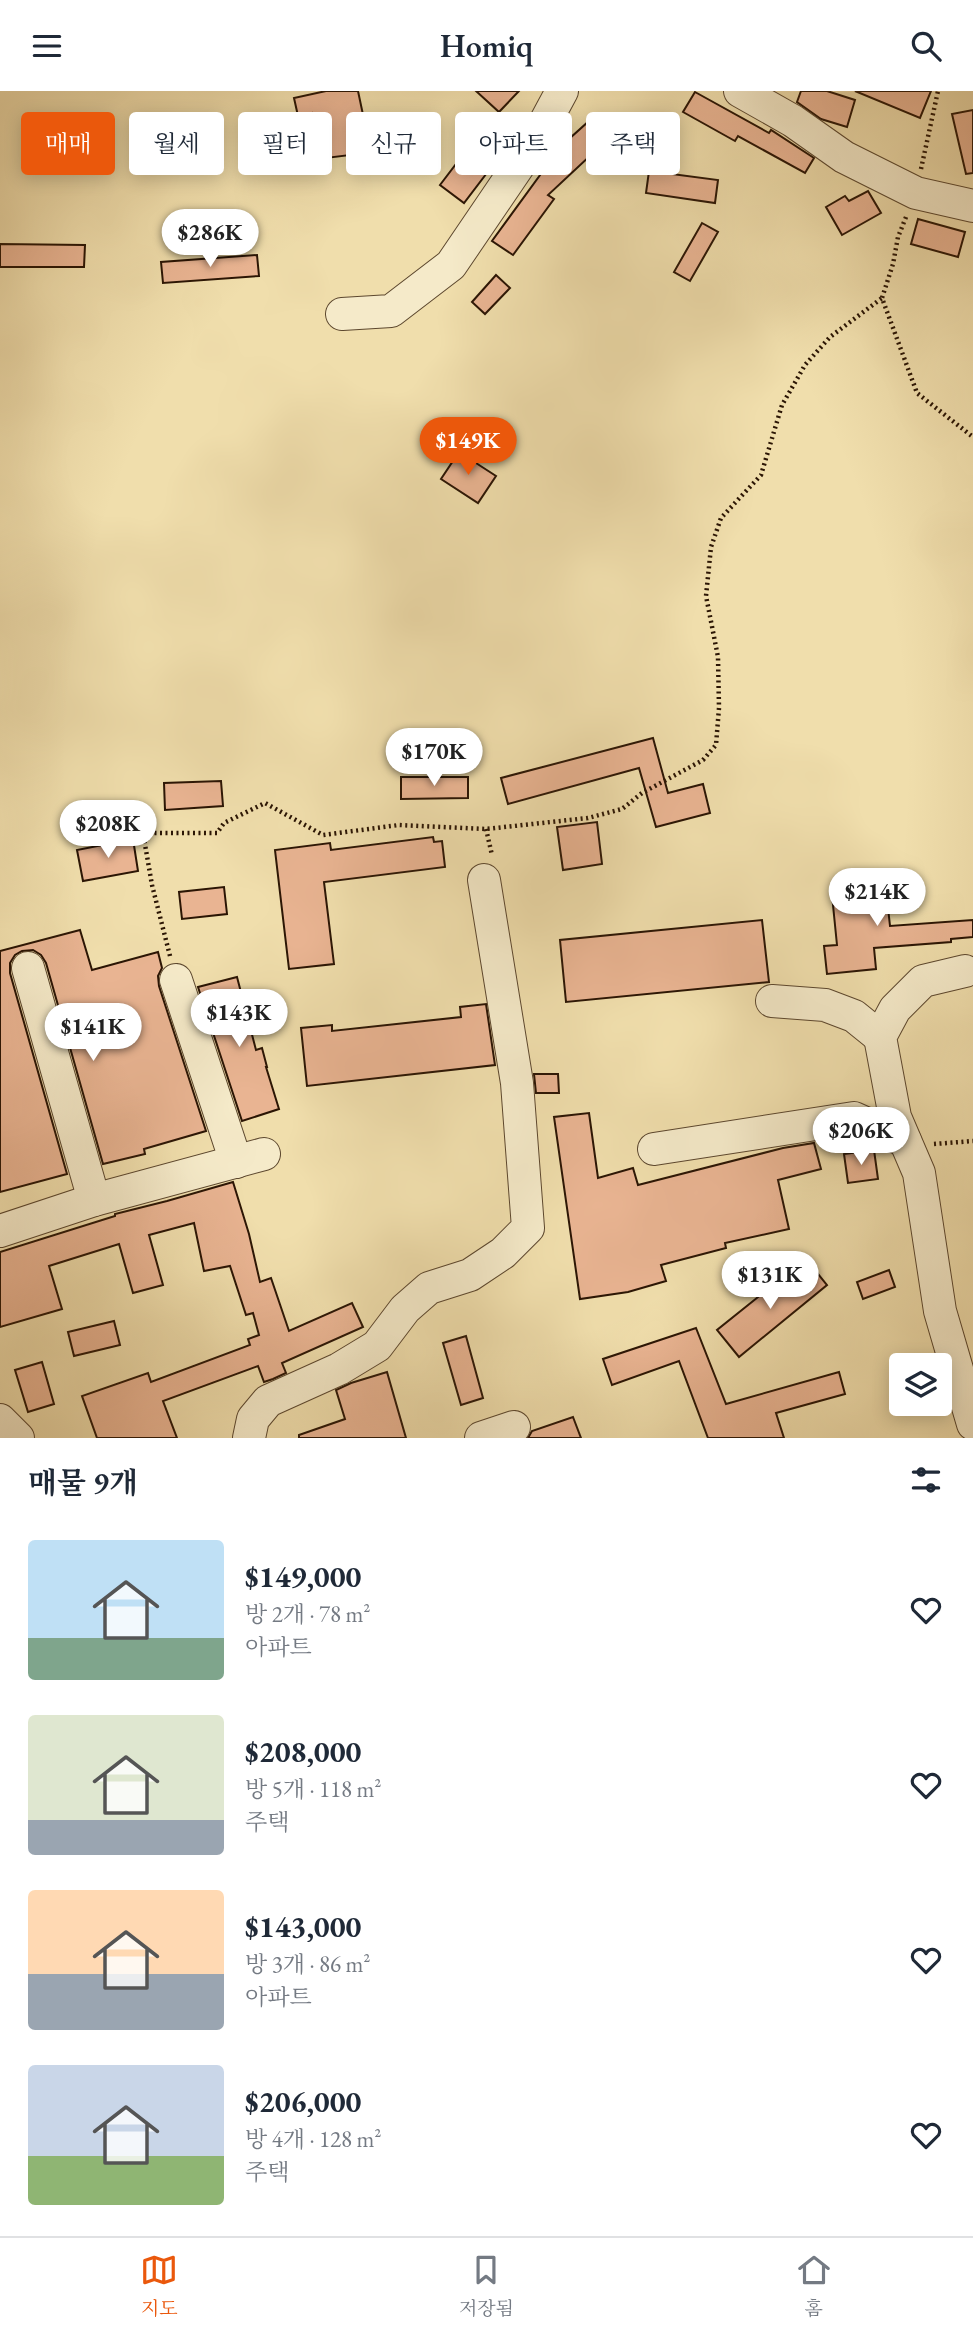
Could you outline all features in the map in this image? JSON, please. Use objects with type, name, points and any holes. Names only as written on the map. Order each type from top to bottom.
[{"type":"street","points":[[342,314],[391,311],[451,265],[534,143],[562,91]]},
{"type":"street","points":[[740,91],[793,121],[844,157],[916,193],[973,206]]},
{"type":"street","points":[[249,1438],[253,1419],[268,1401],[339,1369],[377,1346],[405,1309],[429,1288],[470,1275],[503,1253],[528,1228],[517,1083],[484,880]]},
{"type":"street","points":[[28,968],[94,1200]]},
{"type":"street","points":[[965,971],[923,981],[895,1009],[880,1037],[890,1100],[919,1173],[940,1311],[973,1425]]},
{"type":"street","points":[[0,1231],[94,1200],[250,1158],[176,980]]},
{"type":"street","points":[[772,1001],[825,1005],[854,1016],[880,1037]]},
{"type":"street","points":[[654,1149],[854,1118],[905,1141]]},
{"type":"street","points":[[0,1420],[18,1438]]},
{"type":"street","points":[[481,1438],[514,1427]]},
{"type":"path","points":[[176,980],[142,833],[217,833],[223,823],[265,803],[323,835],[399,825],[486,829],[588,818],[622,809],[642,793],[703,760],[716,745],[719,708],[718,657],[706,596],[710,547],[721,518],[761,475],[782,405],[805,365],[830,337],[882,298],[898,237],[916,193],[938,91]]},
{"type":"path","points":[[882,298],[917,393],[973,437]]},
{"type":"path","points":[[905,1141],[943,1145],[973,1141]]},
{"type":"building","points":[[326,91],[358,91],[362,112],[346,112],[346,156],[332,157],[332,112],[297,112],[294,98]]},
{"type":"building","points":[[476,91],[519,91],[499,112]]},
{"type":"building","points":[[801,91],[827,91],[855,100],[847,127],[821,119],[797,102]]},
{"type":"building","points":[[855,91],[931,91],[920,118]]},
{"type":"building","points":[[695,92],[769,133],[771,130],[814,158],[805,173],[738,136],[735,141],[683,112]]},
{"type":"building","points":[[973,110],[973,173],[966,174],[952,114]]},
{"type":"building","points":[[586,124],[586,160],[572,173],[572,136]]},
{"type":"building","points":[[455,165],[455,175],[485,175],[464,203],[440,185]]},
{"type":"building","points":[[540,175],[569,175],[548,195],[554,199],[513,255],[492,241]]},
{"type":"building","points":[[648,175],[680,175],[718,180],[715,203],[646,193]]},
{"type":"building","points":[[868,191],[881,213],[842,235],[826,207],[845,196],[849,201]]},
{"type":"building","points":[[918,219],[965,232],[958,257],[911,244]]},
{"type":"building","points":[[702,223],[718,232],[690,281],[674,272]]},
{"type":"building","points":[[0,244],[85,245],[84,267],[0,267]]},
{"type":"building","points":[[257,255],[259,276],[163,283],[161,262]]},
{"type":"building","points":[[496,275],[510,288],[485,314],[472,302]]},
{"type":"building","points":[[459,452],[496,476],[478,503],[441,479]]},
{"type":"building","points":[[653,738],[668,793],[703,784],[710,813],[656,827],[639,768],[508,804],[501,778]]},
{"type":"building","points":[[401,777],[468,777],[468,798],[401,799]]},
{"type":"building","points":[[221,781],[223,806],[165,810],[164,783]]},
{"type":"building","points":[[597,822],[602,864],[563,870],[557,827]]},
{"type":"building","points":[[433,837],[434,842],[442,841],[445,867],[324,882],[334,964],[289,969],[275,850],[330,843],[331,850]]},
{"type":"building","points":[[133,839],[138,871],[83,881],[77,850]]},
{"type":"building","points":[[885,880],[890,926],[973,920],[973,937],[951,939],[951,942],[874,948],[876,969],[827,974],[824,946],[837,945],[831,885]]},
{"type":"building","points":[[224,887],[227,914],[182,919],[179,892]]},
{"type":"building","points":[[762,920],[769,982],[566,1002],[560,940]]},
{"type":"building","points":[[80,930],[92,970],[158,952],[162,968],[158,976],[159,986],[206,1131],[144,1149],[145,1154],[103,1164],[46,963],[41,955],[33,950],[22,951],[15,955],[10,963],[10,973],[67,1174],[0,1192],[0,951]]},
{"type":"building","points":[[237,977],[256,1050],[262,1048],[279,1109],[242,1121],[198,987]]},
{"type":"building","points":[[486,1004],[495,1065],[307,1086],[301,1028],[332,1025],[332,1031],[461,1017],[460,1007]]},
{"type":"building","points":[[534,1074],[558,1074],[559,1093],[536,1093]]},
{"type":"building","points":[[589,1113],[598,1178],[633,1168],[638,1185],[783,1148],[814,1143],[821,1169],[778,1180],[789,1229],[725,1243],[726,1248],[661,1265],[666,1281],[628,1292],[580,1299],[554,1117]]},
{"type":"building","points":[[874,1150],[878,1179],[848,1183],[844,1154]]},
{"type":"building","points":[[233,1182],[260,1282],[271,1278],[289,1331],[352,1303],[363,1327],[282,1363],[286,1373],[273,1379],[264,1382],[258,1366],[163,1401],[177,1438],[97,1438],[82,1396],[148,1373],[151,1382],[250,1345],[248,1339],[259,1335],[253,1313],[246,1315],[230,1266],[204,1271],[194,1223],[149,1235],[163,1285],[133,1293],[119,1244],[49,1266],[62,1309],[0,1327],[0,1252],[115,1214]]},
{"type":"building","points":[[810,1264],[827,1285],[739,1357],[717,1330],[773,1285],[778,1291]]},
{"type":"building","points":[[889,1270],[895,1287],[863,1299],[857,1282]]},
{"type":"building","points":[[114,1321],[120,1345],[74,1356],[68,1332]]},
{"type":"building","points":[[696,1328],[726,1404],[839,1372],[845,1394],[776,1413],[784,1438],[708,1438],[679,1361],[612,1385],[603,1359]]},
{"type":"building","points":[[466,1336],[483,1398],[461,1405],[443,1343]]},
{"type":"building","points":[[42,1362],[54,1404],[28,1412],[15,1370]]},
{"type":"building","points":[[387,1372],[406,1438],[299,1438],[299,1435],[345,1419],[336,1390]]},
{"type":"building","points":[[573,1417],[581,1438],[528,1438],[532,1431]]}]
